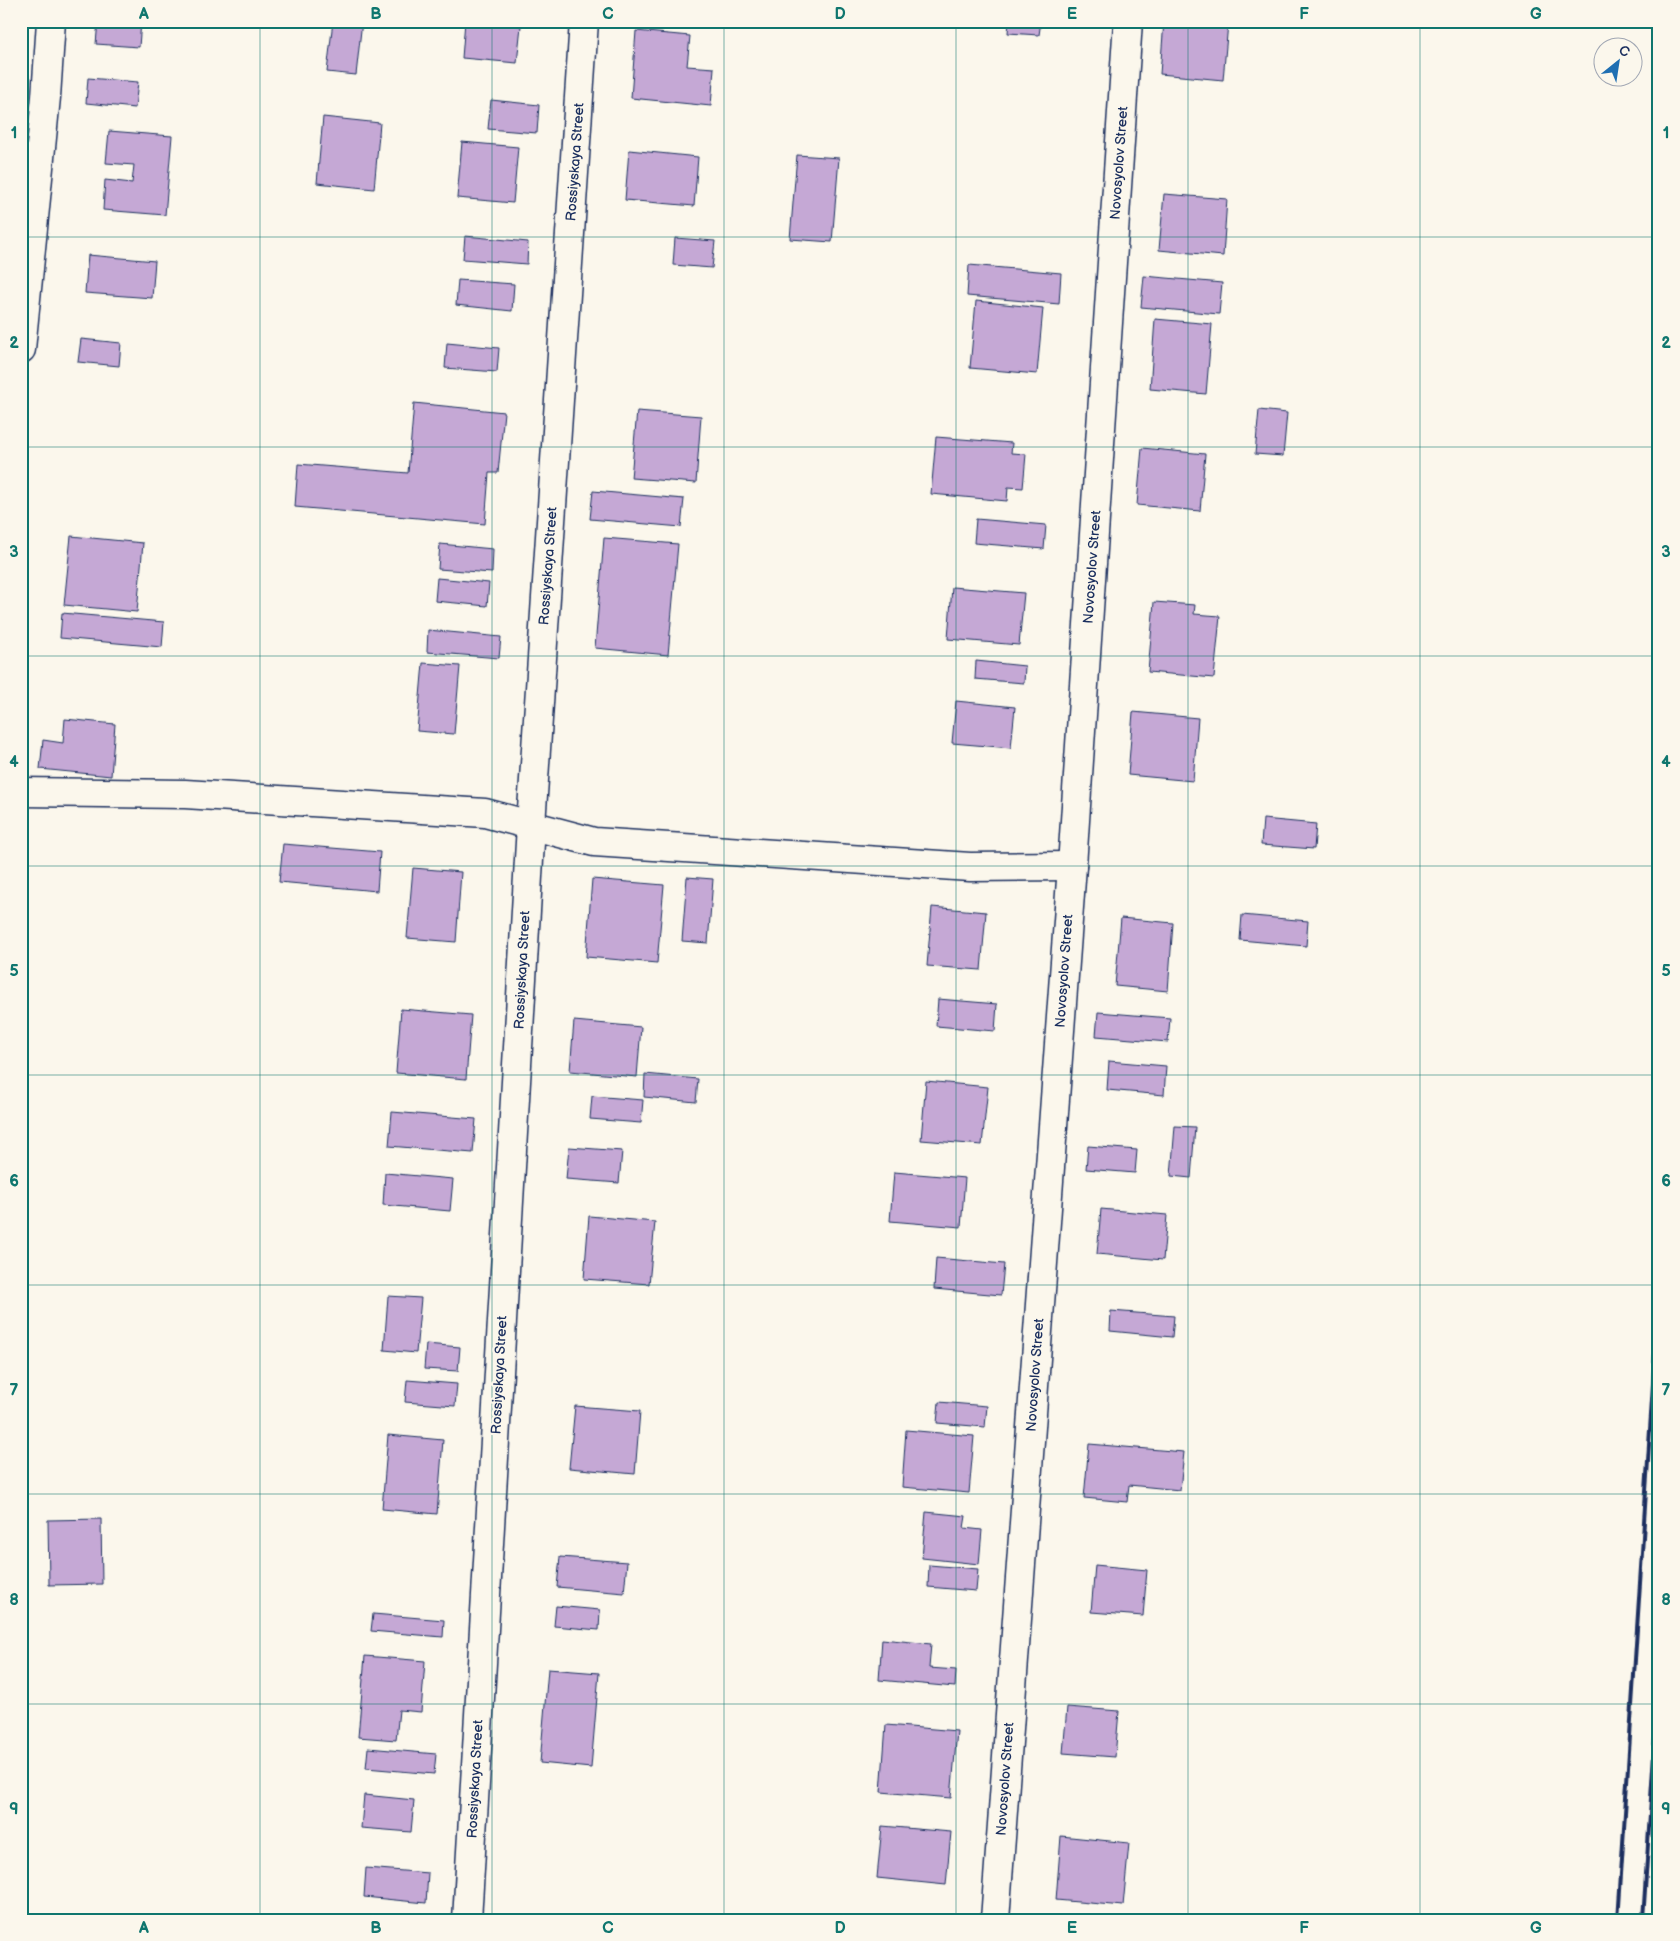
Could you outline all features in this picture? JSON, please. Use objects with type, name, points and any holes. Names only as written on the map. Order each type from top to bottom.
[{"type":"street","points":[[21,349],[46,106],[51,21]]},
{"type":"street","name":"Rossiyskaya Street","points":[[467,1920],[531,825],[584,21]]},
{"type":"street","name":"Novosyolov Street","points":[[995,1920],[1072,866],[1128,21]]},
{"type":"street","points":[[21,792],[185,794],[475,812],[594,842],[970,867],[1072,866]]},
{"type":"building","points":[[98,21],[141,21],[139,47],[96,44]]},
{"type":"building","points":[[333,21],[362,21],[356,75],[327,72]]},
{"type":"building","points":[[465,21],[521,26],[517,63],[462,58]]},
{"type":"building","points":[[1009,21],[1041,21],[1039,35],[1008,33]]},
{"type":"building","points":[[1164,21],[1228,23],[1223,80],[1160,74]]},
{"type":"building","points":[[636,31],[690,36],[687,66],[714,68],[711,106],[631,98]]},
{"type":"building","points":[[88,78],[138,82],[135,108],[86,103]]},
{"type":"building","points":[[491,100],[539,105],[537,133],[488,129]]},
{"type":"building","points":[[323,117],[380,123],[374,189],[317,183]]},
{"type":"building","points":[[109,131],[172,136],[165,215],[103,210],[105,180],[132,183],[134,165],[106,163]]},
{"type":"building","points":[[462,142],[518,147],[513,203],[457,198]]},
{"type":"building","points":[[629,150],[698,157],[694,206],[625,200]]},
{"type":"building","points":[[797,155],[839,158],[832,242],[790,239]]},
{"type":"building","points":[[1164,194],[1227,199],[1223,256],[1159,250]]},
{"type":"building","points":[[465,236],[528,242],[527,264],[463,259]]},
{"type":"building","points":[[675,238],[715,241],[712,268],[673,265]]},
{"type":"building","points":[[88,255],[155,261],[152,298],[85,293]]},
{"type":"building","points":[[969,265],[1061,273],[1059,304],[967,296]]},
{"type":"building","points":[[1144,276],[1222,283],[1219,314],[1141,307]]},
{"type":"building","points":[[458,280],[514,284],[512,311],[456,305]]},
{"type":"building","points":[[976,301],[1043,308],[1037,374],[970,368]]},
{"type":"building","points":[[1155,319],[1212,324],[1206,394],[1150,389]]},
{"type":"building","points":[[81,339],[121,343],[119,366],[78,362]]},
{"type":"building","points":[[447,343],[499,348],[497,372],[445,368]]},
{"type":"building","points":[[414,403],[504,412],[498,473],[489,473],[485,524],[295,507],[298,464],[408,473]]},
{"type":"building","points":[[1259,410],[1287,413],[1283,456],[1255,454]]},
{"type":"building","points":[[637,411],[701,416],[696,483],[631,478]]},
{"type":"building","points":[[936,437],[1012,443],[1011,453],[1026,454],[1023,488],[1008,487],[1007,501],[931,494]]},
{"type":"building","points":[[1142,448],[1205,454],[1200,511],[1137,505]]},
{"type":"building","points":[[593,491],[684,499],[681,527],[590,519]]},
{"type":"building","points":[[976,519],[1046,525],[1044,549],[974,543]]},
{"type":"building","points":[[71,536],[143,543],[137,612],[64,605]]},
{"type":"building","points":[[604,538],[678,544],[668,655],[595,648]]},
{"type":"building","points":[[440,544],[493,549],[492,573],[438,569]]},
{"type":"building","points":[[437,578],[489,583],[487,606],[435,601]]},
{"type":"building","points":[[952,587],[1024,593],[1019,645],[948,639]]},
{"type":"building","points":[[1154,602],[1195,605],[1194,614],[1220,616],[1214,678],[1148,672]]},
{"type":"building","points":[[62,613],[164,622],[162,647],[60,638]]},
{"type":"building","points":[[428,630],[501,637],[499,658],[427,652]]},
{"type":"building","points":[[976,661],[1025,666],[1024,683],[975,679]]},
{"type":"building","points":[[423,663],[460,666],[454,734],[417,731]]},
{"type":"building","points":[[956,701],[1015,707],[1011,748],[952,743]]},
{"type":"building","points":[[1133,712],[1198,718],[1193,781],[1128,775]]},
{"type":"building","points":[[65,719],[115,724],[111,776],[40,769],[43,740],[63,743]]},
{"type":"building","points":[[1263,819],[1316,824],[1314,849],[1261,845]]},
{"type":"building","points":[[283,844],[380,852],[377,891],[279,882]]},
{"type":"building","points":[[413,868],[461,872],[456,942],[407,938]]},
{"type":"building","points":[[687,877],[713,879],[708,943],[682,941]]},
{"type":"building","points":[[592,879],[664,885],[657,963],[586,957]]},
{"type":"building","points":[[932,907],[986,912],[981,970],[927,966]]},
{"type":"building","points":[[1242,915],[1308,921],[1306,946],[1240,940]]},
{"type":"building","points":[[1121,918],[1173,923],[1168,991],[1115,986]]},
{"type":"building","points":[[938,999],[997,1004],[995,1031],[936,1026]]},
{"type":"building","points":[[401,1009],[471,1015],[466,1079],[396,1073]]},
{"type":"building","points":[[1098,1012],[1170,1018],[1168,1042],[1096,1036]]},
{"type":"building","points":[[574,1021],[641,1027],[637,1077],[570,1071]]},
{"type":"building","points":[[1109,1061],[1166,1066],[1164,1095],[1107,1090]]},
{"type":"building","points":[[645,1074],[698,1079],[696,1102],[644,1097]]},
{"type":"building","points":[[926,1081],[988,1087],[982,1145],[921,1140]]},
{"type":"building","points":[[592,1096],[643,1100],[641,1123],[590,1119]]},
{"type":"building","points":[[392,1112],[476,1119],[473,1153],[389,1146]]},
{"type":"building","points":[[1175,1126],[1195,1127],[1191,1178],[1171,1176]]},
{"type":"building","points":[[1088,1146],[1137,1150],[1135,1173],[1086,1169]]},
{"type":"building","points":[[569,1147],[622,1151],[619,1183],[566,1179]]},
{"type":"building","points":[[894,1172],[965,1178],[961,1227],[890,1221]]},
{"type":"building","points":[[385,1173],[453,1179],[450,1211],[383,1205]]},
{"type":"building","points":[[1101,1209],[1167,1215],[1163,1260],[1097,1254]]},
{"type":"building","points":[[589,1216],[655,1222],[649,1284],[584,1279]]},
{"type":"building","points":[[936,1258],[1004,1264],[1001,1295],[934,1289]]},
{"type":"building","points":[[388,1296],[421,1298],[416,1353],[384,1350]]},
{"type":"building","points":[[1111,1311],[1174,1316],[1172,1337],[1110,1331]]},
{"type":"building","points":[[426,1344],[460,1347],[458,1371],[424,1369]]},
{"type":"building","points":[[407,1380],[457,1384],[455,1406],[405,1402]]},
{"type":"building","points":[[939,1402],[987,1406],[985,1427],[937,1423]]},
{"type":"building","points":[[575,1406],[640,1411],[635,1474],[569,1468]]},
{"type":"building","points":[[906,1430],[974,1436],[969,1493],[902,1487]]},
{"type":"building","points":[[388,1435],[443,1440],[437,1514],[382,1509]]},
{"type":"building","points":[[1089,1444],[1184,1452],[1180,1490],[1129,1485],[1127,1502],[1084,1498]]},
{"type":"building","points":[[926,1512],[966,1516],[964,1528],[982,1530],[979,1564],[922,1558]]},
{"type":"building","points":[[101,1519],[102,1584],[49,1585],[48,1520]]},
{"type":"building","points":[[560,1557],[627,1562],[624,1593],[557,1587]]},
{"type":"building","points":[[929,1565],[978,1569],[976,1591],[928,1587]]},
{"type":"building","points":[[1095,1565],[1147,1570],[1143,1616],[1091,1612]]},
{"type":"building","points":[[556,1606],[600,1610],[599,1630],[554,1626]]},
{"type":"building","points":[[373,1614],[444,1620],[443,1637],[371,1631]]},
{"type":"building","points":[[882,1639],[931,1644],[929,1668],[956,1670],[955,1687],[879,1680]]},
{"type":"building","points":[[365,1656],[425,1661],[421,1712],[399,1710],[396,1740],[358,1737]]},
{"type":"building","points":[[548,1669],[599,1673],[591,1768],[540,1763]]},
{"type":"building","points":[[1067,1707],[1119,1711],[1115,1757],[1063,1753]]},
{"type":"building","points":[[886,1725],[957,1731],[951,1798],[881,1792]]},
{"type":"building","points":[[368,1748],[436,1754],[434,1774],[366,1768]]},
{"type":"building","points":[[364,1795],[414,1800],[411,1832],[361,1828]]},
{"type":"building","points":[[882,1826],[951,1832],[946,1885],[877,1878]]},
{"type":"building","points":[[1061,1836],[1129,1843],[1123,1906],[1056,1900]]},
{"type":"building","points":[[366,1868],[428,1873],[426,1903],[364,1897]]},
{"type":"railway","points":[[1618,1920],[1659,1292]]},
{"type":"railway","points":[[1643,1920],[1659,1677]]}]
